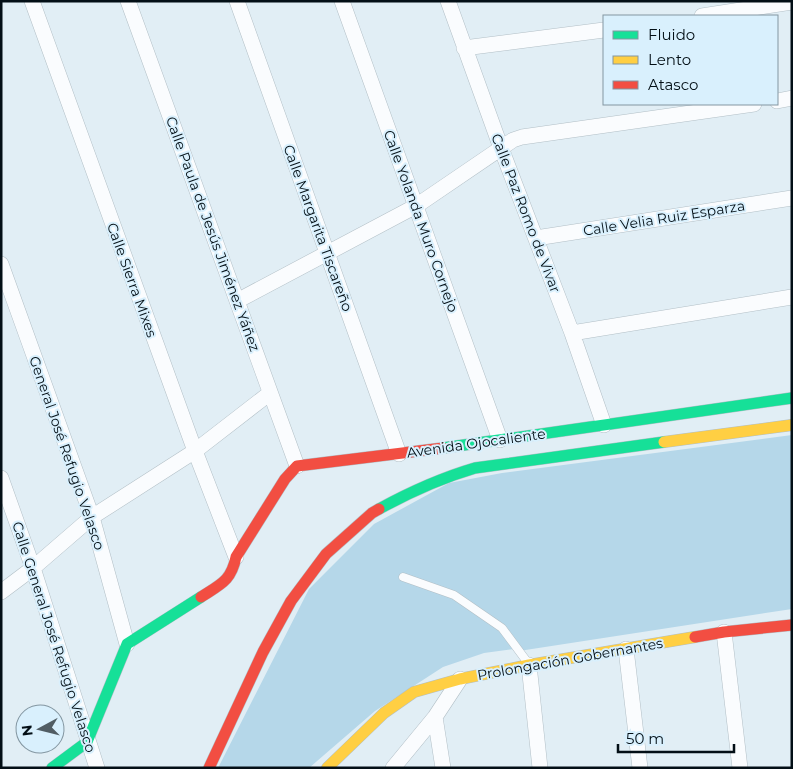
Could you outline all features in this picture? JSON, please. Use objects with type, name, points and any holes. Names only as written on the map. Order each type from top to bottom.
[{"type":"main road","name":"Avenida Ojocaliente","points":[[297,466],[399,454],[792,398]]},
{"type":"main road","name":"Avenida Ojocaliente","points":[[209,768],[263,652],[286,609],[326,554],[372,513],[412,491],[475,468],[792,425]]},
{"type":"main road","points":[[52,768],[88,742],[127,644],[224,582],[233,571],[236,557],[285,479],[297,466]]},
{"type":"main road","name":"Prolongación Gobernantes","points":[[460,679],[529,665],[724,632],[792,625]]},
{"type":"main road","points":[[326,768],[384,713],[414,692],[460,679]]},
{"type":"street","name":"Calle Sierra Mixes","points":[[32,1],[195,451],[236,557]]},
{"type":"street","name":"Calle Paula de Jesús Jiménez Yáñez","points":[[128,1],[297,466]]},
{"type":"street","name":"Calle Margarita Tiscareño","points":[[237,1],[399,454]]},
{"type":"street","name":"Calle Yolanda Muro Cornejo","points":[[342,1],[500,440]]},
{"type":"street","name":"Calle Paz Romo de Vivar","points":[[448,1],[501,148],[572,333],[604,425]]},
{"type":"street","points":[[706,15],[737,6],[792,2]]},
{"type":"street","points":[[464,48],[603,30]]},
{"type":"street","points":[[778,100],[792,98]]},
{"type":"street","points":[[237,301],[416,206],[501,148],[522,137],[747,105]]},
{"type":"street","name":"Calle Velia Ruiz Esparza","points":[[536,238],[792,198]]},
{"type":"street","name":"General José Refugio Velasco","points":[[1,264],[92,518],[127,644]]},
{"type":"street","points":[[572,333],[792,298]]},
{"type":"street","points":[[1,592],[33,568],[92,518],[195,451],[270,392]]},
{"type":"street","name":"Calle General José Refugio Velasco","points":[[1,478],[33,568],[96,768]]},
{"type":"street","points":[[724,632],[740,768]]},
{"type":"street","points":[[626,649],[640,768]]},
{"type":"street","points":[[529,665],[540,768]]},
{"type":"street","name":"Prolongación Gobernantes","points":[[393,768],[435,717],[460,679]]},
{"type":"street","points":[[435,717],[443,768]]},
{"type":"lane","points":[[403,577],[454,595],[502,628],[529,665]]},
{"type":"shaded area","points":[[792,435],[792,609],[519,651],[518,641],[514,649],[484,653],[443,667],[375,711],[309,768],[218,768],[309,589],[374,524],[449,483],[502,473]]},
{"type":"traffic: fast","points":[[443,448],[792,398]]},
{"type":"traffic: fast","points":[[379,509],[426,486],[475,468],[664,442]]},
{"type":"traffic: fast","points":[[52,768],[87,742],[127,644],[201,597]]},
{"type":"traffic: slow","points":[[664,442],[792,425]]},
{"type":"traffic: slow","points":[[327,768],[384,713],[414,692],[460,679],[529,665],[695,637]]},
{"type":"traffic: jam","points":[[201,597],[220,585],[228,577],[236,557],[285,479],[297,466],[443,448]]},
{"type":"traffic: jam","points":[[209,768],[263,652],[291,601],[326,554],[379,509]]},
{"type":"traffic: jam","points":[[695,637],[792,625]]}]
